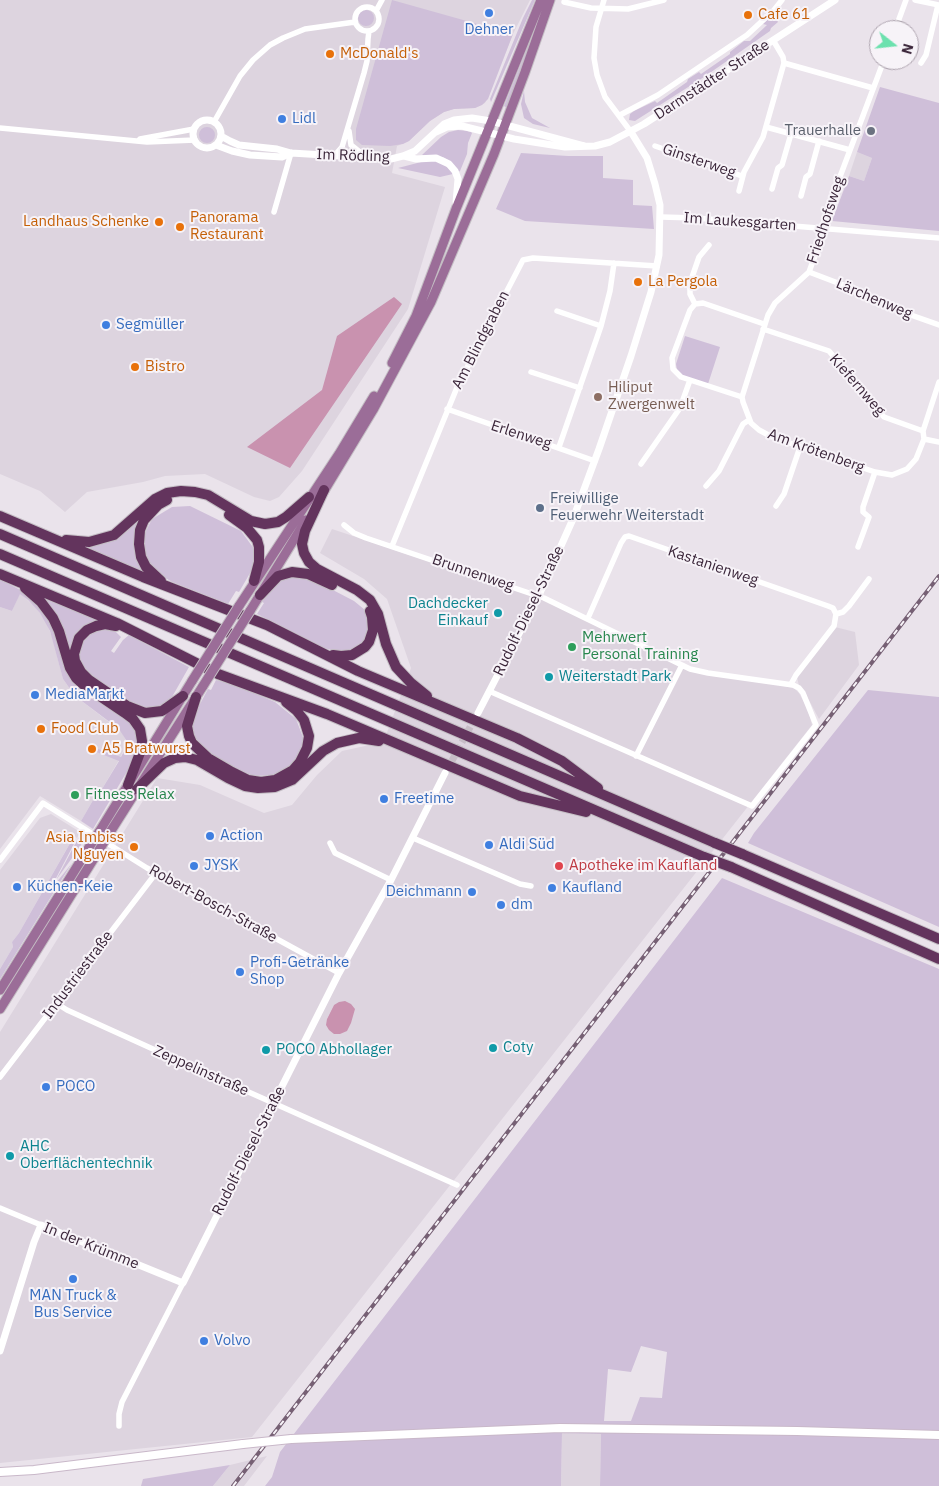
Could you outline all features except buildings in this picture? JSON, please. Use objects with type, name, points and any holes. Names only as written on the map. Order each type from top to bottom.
[{"type":"highway","points":[[324,490],[303,535],[303,548],[306,558],[317,569],[357,590],[370,600],[378,614],[386,644],[396,667],[419,690],[456,713]]},
{"type":"highway","points":[[41,534],[72,542],[99,540],[114,535],[155,499],[181,491],[208,495],[251,520],[265,524],[278,522],[309,497]]},
{"type":"highway","points":[[170,588],[146,567],[138,544],[144,520],[151,512],[158,505],[180,497],[193,498],[219,509],[253,534],[260,554],[254,581]]},
{"type":"highway","points":[[0,516],[170,588],[267,625],[358,671],[552,755],[613,799]]},
{"type":"highway","points":[[0,534],[939,939]]},
{"type":"highway","points":[[0,554],[939,959]]},
{"type":"highway","points":[[260,595],[278,576],[292,572],[304,572],[358,599],[365,604],[372,617],[372,636],[365,647],[357,653],[336,656],[303,643]]},
{"type":"highway","points":[[0,574],[117,623],[212,671],[341,719],[520,796],[616,819]]},
{"type":"highway","points":[[0,574],[31,593],[47,609],[59,631],[70,668],[76,678],[126,713],[136,724],[142,734],[142,744],[132,787]]},
{"type":"highway","points":[[144,638],[115,626],[105,624],[96,626],[87,630],[79,638],[74,649],[74,661],[89,680],[139,711],[151,714],[162,711],[183,696]]},
{"type":"highway","points":[[196,697],[187,726],[189,736],[198,750],[208,758],[242,777],[255,781],[268,781],[282,777],[297,766],[307,748],[308,736],[304,720],[296,710],[265,691]]},
{"type":"highway","points":[[132,787],[159,766],[175,758],[191,758],[245,786],[265,788],[275,787],[292,780],[324,751],[346,740],[370,738],[415,752]]},
{"type":"main road","points":[[0,1009],[107,837],[132,787],[192,681],[254,581],[364,414],[412,325],[456,209],[541,0]]},
{"type":"main road","points":[[0,990],[99,832],[196,697],[373,410],[422,320],[461,234],[501,136],[550,0]]},
{"type":"main road","points":[[0,1472],[34,1470],[243,1444],[291,1440],[560,1428],[939,1435]]},
{"type":"main road","points":[[0,1477],[34,1470]]},
{"type":"street","points":[[366,7],[375,0]]},
{"type":"street","points":[[376,11],[372,8],[360,8],[356,13],[355,22],[360,29],[369,31],[375,28],[378,22],[376,11],[382,0]]},
{"type":"street","points":[[604,0],[596,27],[594,58],[601,89],[632,132]]},
{"type":"street","points":[[564,2],[590,8],[628,9],[664,0]]},
{"type":"street","points":[[620,115],[658,95],[747,35],[782,0]]},
{"type":"street","name":"Darmstädter Straße","points":[[487,132],[557,146],[584,146],[606,143],[632,132],[835,0]]},
{"type":"street","points":[[899,20],[906,0]]},
{"type":"street","points":[[915,0],[938,5],[926,55],[921,63]]},
{"type":"street","points":[[216,145],[221,136],[220,128],[214,122],[244,70],[259,54],[270,45],[305,29],[355,22]]},
{"type":"street","points":[[334,156],[340,150],[349,129],[366,66],[369,31]]},
{"type":"street","points":[[739,191],[742,176],[762,141],[784,63],[783,57],[773,40]]},
{"type":"street","points":[[784,63],[873,88]]},
{"type":"street","name":"Friedhofsweg","points":[[742,397],[763,327],[775,304],[809,272],[821,239],[824,219],[880,70]]},
{"type":"street","name":"Im Rödling","points":[[221,136],[230,142],[292,153],[391,159],[415,151],[444,124],[454,120],[472,118],[491,121]]},
{"type":"street","name":"Im Rödling","points":[[132,140],[194,129],[201,122],[208,120],[214,122]]},
{"type":"street","name":"Darmstädter Straße","points":[[491,121],[584,146]]},
{"type":"street","name":"Im Rödling","points":[[436,132],[448,127],[457,126],[467,126],[487,132]]},
{"type":"street","points":[[766,127],[850,150]]},
{"type":"street","name":"Im Rödling","points":[[0,128],[161,142],[195,140],[204,148],[216,145],[242,154],[276,157],[292,153]]},
{"type":"street","points":[[194,129],[195,140]]},
{"type":"street","points":[[349,129],[351,144],[368,158]]},
{"type":"street","name":"Rudolf-Diesel-Straße","points":[[478,713],[539,595],[573,519],[632,356],[649,300],[657,266],[660,217],[658,192],[640,144],[632,132]]},
{"type":"street","points":[[772,188],[778,168],[782,165],[791,134]]},
{"type":"street","points":[[801,196],[806,178],[810,174],[819,141]]},
{"type":"street","name":"Ginsterweg","points":[[655,146],[742,176]]},
{"type":"street","points":[[274,212],[292,153]]},
{"type":"street","points":[[403,156],[416,159],[436,158],[449,164],[458,180],[456,209]]},
{"type":"street","points":[[276,157],[283,162],[286,173]]},
{"type":"street","name":"Im Laukesgarten","points":[[660,217],[696,218],[939,238]]},
{"type":"street","points":[[706,486],[719,471],[743,424],[749,420],[742,397],[690,380],[678,375],[673,369],[672,362],[690,310],[694,304],[689,287],[699,256],[709,245]]},
{"type":"street","name":"Am Blindgraben","points":[[392,546],[447,409],[523,260],[530,258],[657,266]]},
{"type":"street","points":[[559,447],[601,326],[610,291],[614,263]]},
{"type":"street","name":"Lärchenweg","points":[[809,272],[851,288],[874,302],[939,325]]},
{"type":"street","name":"Kiefernweg","points":[[694,304],[703,304],[829,352],[882,416],[923,431]]},
{"type":"street","points":[[557,312],[601,326]]},
{"type":"street","points":[[531,372],[580,388]]},
{"type":"street","points":[[641,464],[680,408],[690,380]]},
{"type":"street","points":[[939,382],[923,431],[924,439],[939,442]]},
{"type":"street","name":"Erlenweg","points":[[447,409],[595,460]]},
{"type":"street","name":"Am Krötenberg","points":[[749,420],[763,433],[800,447],[875,472],[892,474],[907,469],[916,460],[924,439]]},
{"type":"street","points":[[776,506],[784,494],[800,447]]},
{"type":"street","points":[[858,547],[869,517],[863,512],[862,507],[875,472]]},
{"type":"street","name":"Brunnenweg","points":[[344,525],[360,535],[539,595],[682,665],[702,672],[791,684]]},
{"type":"street","name":"Kastanienweg","points":[[588,618],[621,543],[625,537],[629,536],[828,606],[835,610],[836,614]]},
{"type":"street","points":[[791,684],[834,626],[836,614],[843,612],[849,606],[869,579]]},
{"type":"street","points":[[636,756],[682,665]]},
{"type":"street","name":"Rudolf-Diesel-Straße","points":[[489,691],[752,806],[816,725],[801,690],[791,684]]},
{"type":"street","name":"Rudolf-Diesel-Straße","points":[[119,1426],[122,1402],[339,973],[391,880],[445,774]]},
{"type":"street","name":"Robert-Bosch-Straße","points":[[0,860],[43,803],[156,873],[339,973]]},
{"type":"street","points":[[413,838],[520,884],[531,886]]},
{"type":"street","points":[[330,843],[335,853],[391,880]]},
{"type":"street","name":"Industriestraße","points":[[0,1076],[156,873]]},
{"type":"street","name":"Zeppelinstraße","points":[[56,1004],[273,1104],[457,1185]]},
{"type":"street","name":"In der Krümme","points":[[0,1208],[183,1283]]},
{"type":"street","points":[[0,1352],[41,1225]]},
{"type":"shaded area","points":[[0,0],[530,0],[513,34],[485,103],[475,108],[454,109],[444,112],[430,121],[409,141],[397,146],[392,173],[445,187],[408,309],[302,471],[279,497],[270,501],[254,497],[205,474],[165,476],[87,492],[65,512],[40,491],[0,474]]},
{"type":"shaded area","points":[[392,0],[513,34],[488,99],[482,105],[475,108],[454,109],[444,112],[430,121],[409,141],[403,144],[390,146],[362,145],[356,140],[356,129]]},
{"type":"shaded area","points":[[532,0],[535,0],[491,102],[490,99]]},
{"type":"shaded area","points":[[363,10],[369,10],[374,15],[372,24],[363,26],[358,21],[358,15]]},
{"type":"shaded area","points":[[770,17],[778,22],[770,31],[704,77],[635,121],[629,120],[630,114],[634,111],[655,101],[657,103],[687,82],[688,79],[699,72],[701,74],[730,54],[744,41],[750,41],[767,25],[763,24]]},
{"type":"shaded area","points":[[537,23],[539,23],[507,108],[504,106]]},
{"type":"shaded area","points":[[880,87],[939,103],[939,231],[832,221],[849,176],[864,181],[872,158],[857,152]]},
{"type":"shaded area","points":[[524,91],[525,102],[532,118],[550,128],[533,124],[524,118],[521,104]]},
{"type":"shaded area","points":[[207,127],[215,135],[207,143],[199,135]]},
{"type":"shaded area","points":[[458,130],[472,133],[468,143],[467,154],[460,171],[458,172],[443,157],[422,155],[441,137],[449,132]]},
{"type":"shaded area","points":[[857,152],[872,158],[864,181],[849,176]]},
{"type":"shaded area","points":[[521,153],[603,156],[603,178],[633,180],[633,205],[652,206],[654,229],[525,221],[496,209]]},
{"type":"shaded area","points":[[425,161],[437,161],[445,165],[453,174],[440,177],[398,168]]},
{"type":"shaded area","points":[[394,297],[402,304],[290,468],[247,447],[322,390],[337,336]]},
{"type":"shaded area","points":[[685,336],[720,347],[708,384],[682,376],[677,370],[676,364]]},
{"type":"shaded area","points":[[190,506],[241,531],[255,550],[253,568],[239,592],[236,591],[228,604],[172,582],[158,573],[147,562],[143,549],[144,535],[152,519],[172,507]]},
{"type":"shaded area","points":[[138,518],[140,520],[137,557],[143,572],[86,547],[87,545]]},
{"type":"shaded area","points":[[332,529],[548,601],[679,666],[794,688],[799,693],[808,710],[812,725],[252,1437],[0,1463],[0,1032],[157,778],[200,785],[264,813],[292,805],[317,775],[342,751],[365,746],[382,746],[411,668],[387,599],[364,579],[320,553]],"holes":[[[334,1005],[347,1031],[327,1019]]]},
{"type":"shaded area","points":[[290,575],[310,578],[354,601],[365,610],[369,620],[370,631],[363,644],[356,650],[339,652],[324,648],[257,614],[268,593],[283,578]]},
{"type":"shaded area","points":[[0,579],[24,592],[45,612],[61,647],[132,725],[138,735],[135,758],[93,829],[81,821],[100,788],[102,789],[119,761],[94,751],[95,748],[121,757],[126,747],[126,740],[119,729],[75,696],[63,679],[50,631],[40,613],[28,600],[20,594],[12,611],[0,607]]},
{"type":"shaded area","points":[[20,593],[39,611],[47,624],[63,679],[75,696],[122,732],[127,743],[102,789],[100,788],[81,821],[40,796],[0,849],[0,607],[12,611]]},
{"type":"shaded area","points":[[35,593],[102,621],[92,624],[70,659]]},
{"type":"shaded area","points":[[835,627],[855,632],[859,665],[819,719],[803,689],[799,686],[797,677]]},
{"type":"shaded area","points":[[103,629],[115,631],[121,637],[111,651],[114,653],[129,635],[189,667],[172,697],[159,707],[148,710],[137,706],[93,679],[79,662],[79,651],[83,642],[92,633]]},
{"type":"shaded area","points":[[216,680],[235,685],[275,702],[296,719],[304,740],[300,753],[291,765],[275,775],[253,776],[235,769],[201,747],[194,737],[192,728],[193,717],[208,689],[211,690]]},
{"type":"shaded area","points":[[868,690],[939,697],[939,927],[748,843]]},
{"type":"shaded area","points":[[51,814],[80,832],[77,838],[74,836],[12,942],[13,947],[0,969],[0,870],[40,818]]},
{"type":"shaded area","points":[[81,833],[85,836],[80,847],[56,880]]},
{"type":"shaded area","points":[[73,838],[76,840],[54,882],[56,883],[72,863],[0,979],[0,969],[13,947],[12,942]]},
{"type":"shaded area","points":[[722,878],[939,969],[939,1486],[600,1486],[601,1434],[562,1433],[561,1486],[265,1486],[272,1477],[280,1452]],"holes":[[[641,1346],[667,1352],[662,1398],[640,1397],[631,1421],[604,1421],[608,1369],[631,1372]]]},
{"type":"shaded area","points":[[345,1001],[355,1009],[351,1023],[347,1031],[334,1034],[326,1025],[327,1019],[334,1005]]},
{"type":"shaded area","points":[[562,1433],[601,1434],[600,1486],[561,1486]]},
{"type":"shaded area","points":[[267,1456],[244,1486],[213,1486],[230,1465]]},
{"type":"shaded area","points":[[230,1465],[213,1486],[141,1486],[143,1479]]},
{"type":"tunnel","points":[[447,770],[475,718]]},
{"type":"railway","points":[[233,1486],[939,576]]},
{"type":"place","name":"Dehner","points":[[489,13]]},
{"type":"place","name":"Cafe 61","points":[[748,15]]},
{"type":"place","name":"McDonald's","points":[[330,54]]},
{"type":"place","name":"Lidl","points":[[282,119]]},
{"type":"place","name":"Trauerhalle","points":[[871,131]]},
{"type":"place","name":"Landhaus Schenke","points":[[159,222]]},
{"type":"place","name":"Panorama Restaurant","points":[[180,227]]},
{"type":"place","name":"La Pergola","points":[[638,282]]},
{"type":"place","name":"Segmüller","points":[[106,325]]},
{"type":"place","name":"Bistro","points":[[135,367]]},
{"type":"place","name":"Hiliput Zwergenwelt","points":[[598,397]]},
{"type":"place","name":"Freiwillige Feuerwehr Weiterstadt","points":[[540,508]]},
{"type":"place","name":"Dachdecker Einkauf","points":[[498,613]]},
{"type":"place","name":"Mehrwert Personal Training","points":[[572,647]]},
{"type":"place","name":"Weiterstadt Park","points":[[549,677]]},
{"type":"place","name":"MediaMarkt","points":[[35,695]]},
{"type":"place","name":"Food Club","points":[[41,729]]},
{"type":"place","name":"A5 Bratwurst","points":[[92,749]]},
{"type":"place","name":"Fitness Relax","points":[[75,795]]},
{"type":"place","name":"Freetime","points":[[384,799]]},
{"type":"place","name":"Action","points":[[210,836]]},
{"type":"place","name":"Aldi Süd","points":[[489,845]]},
{"type":"place","name":"Asia Imbiss Nguyen","points":[[134,847]]},
{"type":"place","name":"JYSK","points":[[194,866]]},
{"type":"place","name":"Apotheke im Kaufland","points":[[559,866]]},
{"type":"place","name":"Küchen-Keie","points":[[17,887]]},
{"type":"place","name":"Kaufland","points":[[552,888]]},
{"type":"place","name":"Deichmann","points":[[472,892]]},
{"type":"place","name":"dm","points":[[501,905]]},
{"type":"place","name":"Profi-Getränke Shop","points":[[240,972]]},
{"type":"place","name":"Coty","points":[[493,1048]]},
{"type":"place","name":"POCO Abhollager","points":[[266,1050]]},
{"type":"place","name":"POCO","points":[[46,1087]]},
{"type":"place","name":"AHC Oberflächentechnik","points":[[10,1156]]},
{"type":"place","name":"MAN Truck & Bus Service","points":[[73,1279]]},
{"type":"place","name":"Volvo","points":[[204,1341]]}]
